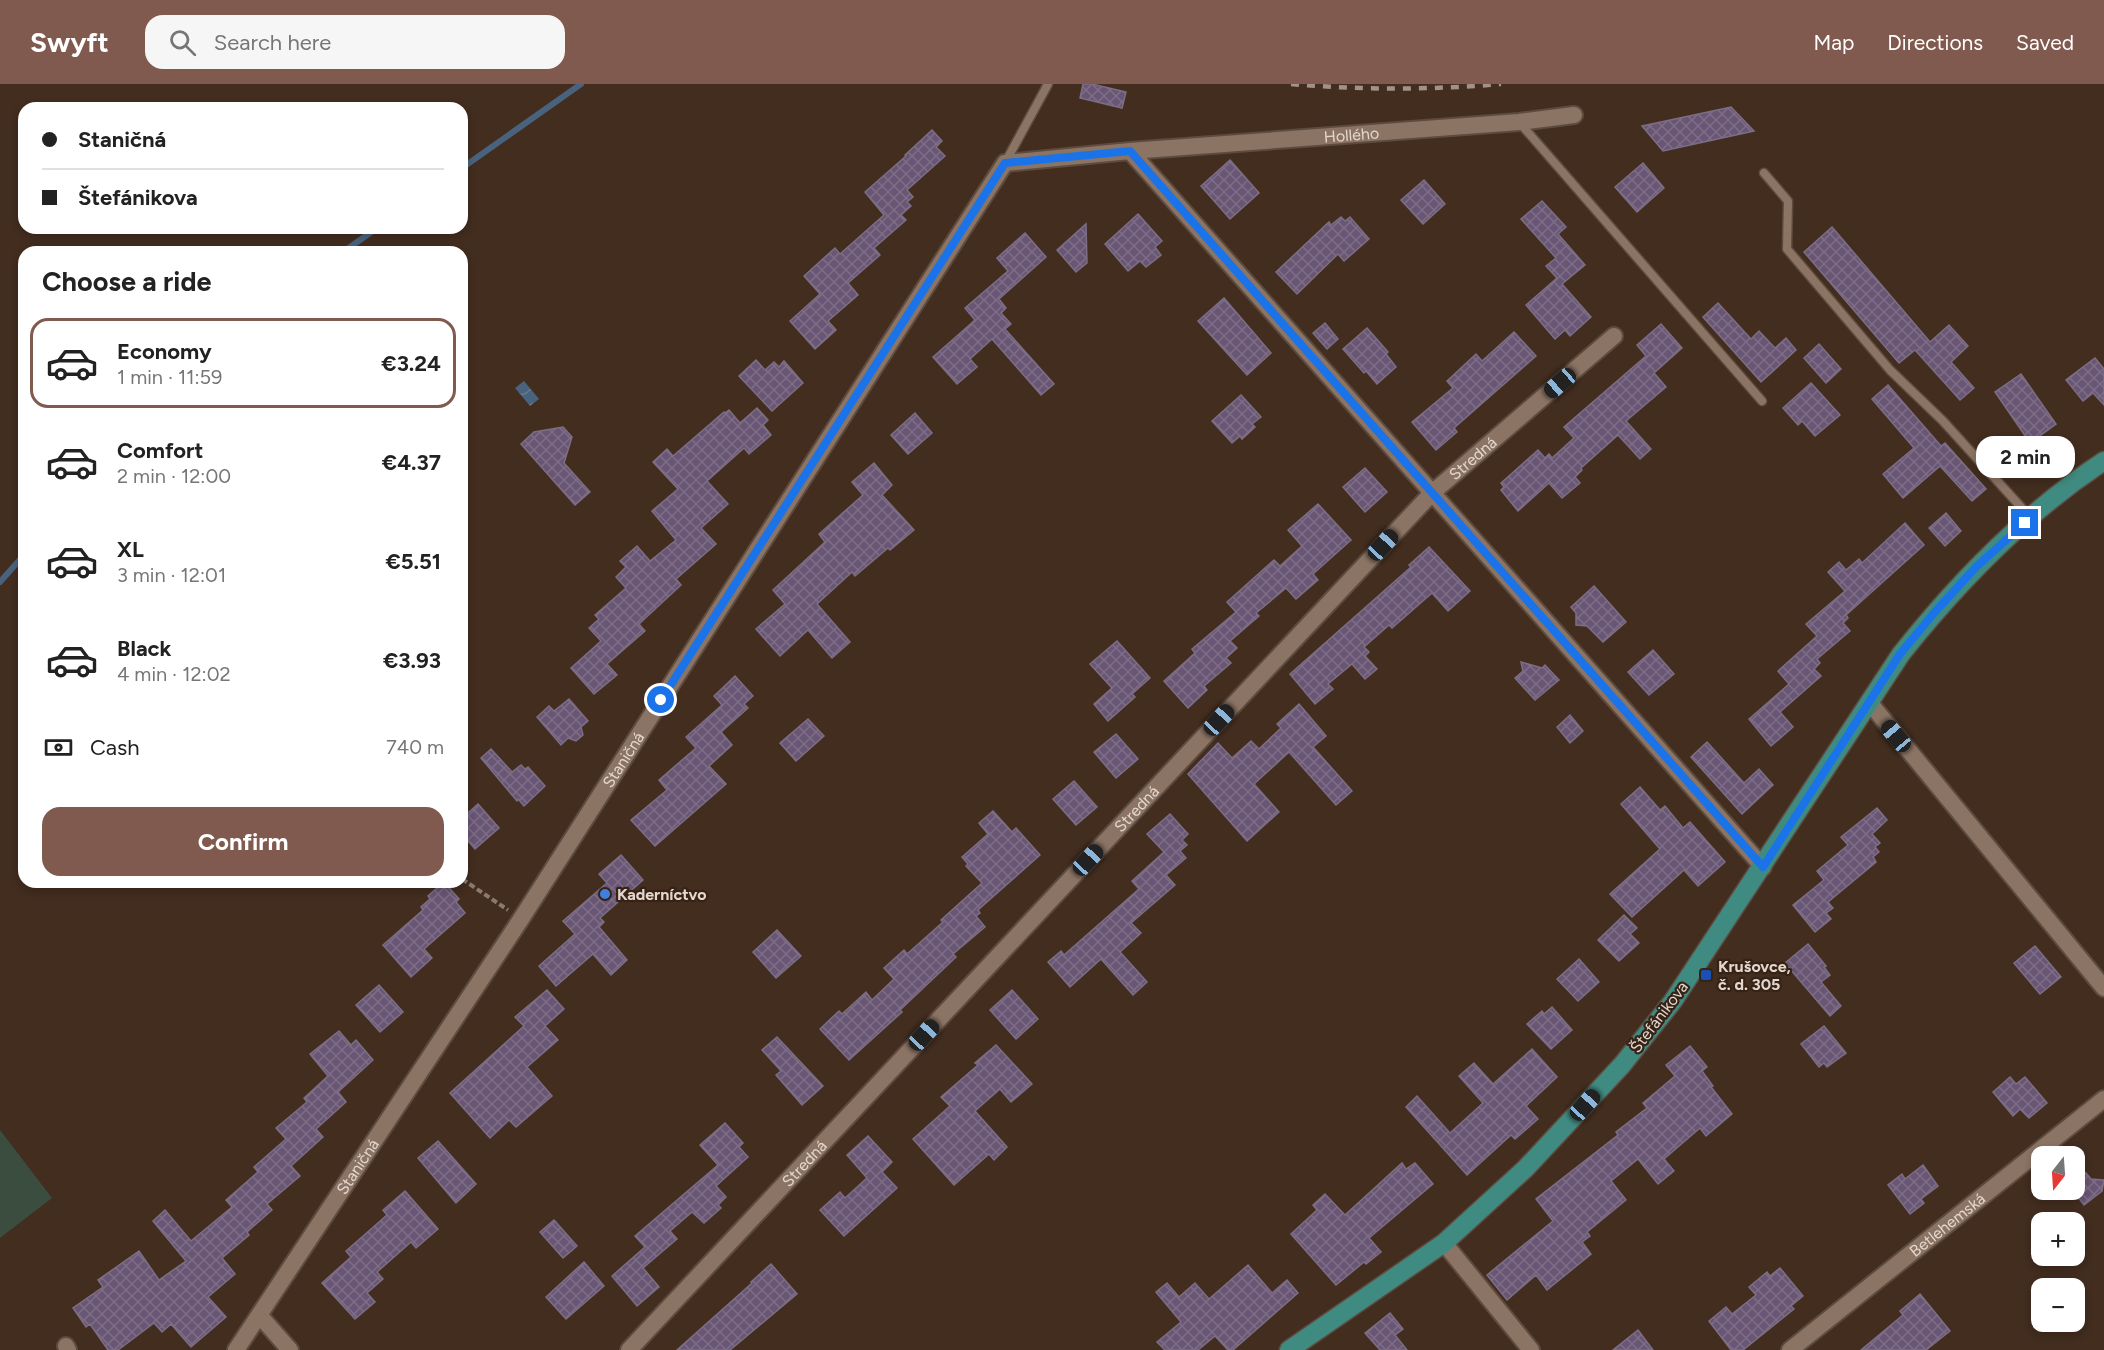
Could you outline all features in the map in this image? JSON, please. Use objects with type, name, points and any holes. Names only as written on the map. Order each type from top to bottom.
[{"type":"main road","name":"Štefánikova","points":[[1289,1350],[1444,1243],[1525,1169],[1622,1065],[1673,1001],[1763,867],[1900,654],[1976,567],[2031,518],[2104,461]]},
{"type":"street","name":"Hollého","points":[[1005,163],[1130,151],[1519,122],[1574,115]]},
{"type":"street","points":[[1130,151],[1763,867]]},
{"type":"street","name":"Staničná","points":[[236,1350],[521,919],[1005,163]]},
{"type":"street","name":"Stredná","points":[[629,1350],[1432,492],[1614,336]]},
{"type":"street","points":[[1869,702],[2104,988]]},
{"type":"street","name":"Betlehemská","points":[[1790,1350],[2104,1099]]},
{"type":"street","points":[[1444,1243],[1531,1350]]},
{"type":"street","points":[[260,1316],[290,1350]]},
{"type":"lane","points":[[1005,163],[1048,84]]},
{"type":"lane","points":[[1519,122],[1762,401]]},
{"type":"lane","points":[[1764,173],[1788,201],[1787,249],[1890,370],[1943,421],[2031,518]]},
{"type":"path","points":[[468,883],[521,919]]},
{"type":"green space","points":[[0,1130],[52,1198],[0,1238]]},
{"type":"water","points":[[524,381],[539,399],[530,406],[515,388]]},
{"type":"building","points":[[1083,84],[1126,92],[1122,108],[1080,98]]},
{"type":"building","points":[[1731,107],[1754,131],[1663,151],[1642,126]]},
{"type":"building","points":[[932,130],[942,141],[936,147],[945,156],[907,190],[913,197],[907,202],[911,206],[901,215],[906,220],[874,248],[880,255],[848,283],[858,295],[828,321],[836,330],[815,349],[790,321],[820,294],[804,276],[835,248],[840,254],[884,215],[865,192]]},
{"type":"building","points":[[1230,160],[1259,193],[1230,219],[1201,186]]},
{"type":"building","points":[[1643,163],[1664,188],[1637,212],[1615,187]]},
{"type":"building","points":[[1424,180],[1445,204],[1423,224],[1401,200]]},
{"type":"building","points":[[1542,201],[1566,227],[1558,234],[1585,265],[1562,284],[1591,317],[1570,336],[1565,330],[1555,339],[1526,305],[1557,278],[1546,266],[1556,258],[1521,219]]},
{"type":"building","points":[[1138,214],[1162,241],[1155,247],[1161,255],[1146,267],[1140,261],[1128,271],[1105,244]]},
{"type":"building","points":[[1341,217],[1345,221],[1350,217],[1369,239],[1344,261],[1338,254],[1297,294],[1276,272],[1329,222],[1331,225]]},
{"type":"building","points":[[1086,224],[1087,263],[1076,272],[1057,250]]},
{"type":"building","points":[[1832,227],[1930,342],[1949,325],[1968,346],[1951,362],[1974,388],[1960,400],[1915,350],[1899,363],[1804,252]]},
{"type":"building","points":[[1025,233],[1046,257],[999,299],[1006,308],[1001,313],[1011,324],[1005,329],[1054,384],[1041,395],[992,339],[970,359],[977,367],[957,384],[933,357],[975,320],[965,308],[1008,271],[997,258]]},
{"type":"building","points":[[1224,298],[1271,353],[1247,375],[1198,321]]},
{"type":"building","points":[[1718,303],[1751,339],[1759,331],[1775,348],[1786,338],[1796,350],[1761,382],[1703,317]]},
{"type":"building","points":[[1325,323],[1338,339],[1327,349],[1313,333]]},
{"type":"building","points":[[1661,324],[1682,348],[1654,373],[1666,387],[1626,421],[1651,449],[1640,459],[1618,435],[1581,468],[1582,470],[1575,477],[1580,483],[1562,498],[1549,483],[1518,511],[1501,490],[1504,487],[1501,483],[1538,450],[1545,458],[1549,454],[1552,458],[1574,438],[1564,427],[1646,356],[1637,345]]},
{"type":"building","points":[[1367,328],[1388,352],[1386,354],[1396,367],[1377,384],[1343,349]]},
{"type":"building","points":[[1514,332],[1536,356],[1454,428],[1457,432],[1436,450],[1412,422],[1453,388],[1447,381],[1476,354],[1482,361]]},
{"type":"building","points":[[1819,344],[1841,369],[1826,383],[1804,358]]},
{"type":"building","points":[[2095,358],[2104,369],[2104,405],[2093,393],[2083,401],[2066,380]]},
{"type":"building","points":[[756,360],[765,370],[774,362],[779,367],[784,361],[803,383],[772,411],[739,376]]},
{"type":"building","points":[[2021,374],[2056,424],[2030,443],[1995,392]]},
{"type":"building","points":[[1811,383],[1840,415],[1815,436],[1802,421],[1798,425],[1783,408]]},
{"type":"building","points":[[1888,385],[1941,446],[1945,443],[1986,489],[1972,501],[1940,466],[1903,498],[1883,474],[1914,448],[1872,399]]},
{"type":"building","points":[[1241,395],[1261,417],[1252,424],[1255,427],[1242,439],[1240,436],[1232,443],[1212,421]]},
{"type":"building","points":[[757,408],[768,420],[763,425],[771,435],[749,454],[744,448],[707,481],[728,504],[701,528],[716,544],[676,579],[681,585],[639,624],[645,631],[607,664],[617,675],[594,694],[571,668],[601,641],[589,628],[599,619],[595,615],[626,588],[616,577],[626,567],[620,561],[637,546],[650,561],[676,540],[652,511],[678,489],[653,462],[667,449],[673,456],[724,412],[729,410],[740,423]]},
{"type":"building","points":[[915,413],[932,433],[908,454],[891,435]]},
{"type":"building","points":[[563,427],[572,437],[564,463],[590,492],[575,505],[521,444],[534,432]]},
{"type":"building","points":[[874,463],[892,485],[882,495],[914,530],[855,576],[852,572],[817,604],[850,642],[832,658],[808,630],[780,656],[756,629],[785,604],[773,590],[825,542],[819,534],[863,495],[852,482]]},
{"type":"building","points":[[1365,468],[1387,492],[1365,512],[1343,487]]},
{"type":"building","points":[[1318,504],[1351,540],[1313,574],[1318,580],[1296,599],[1286,588],[1256,613],[1259,616],[1230,641],[1237,648],[1226,658],[1231,663],[1204,686],[1207,690],[1188,708],[1164,681],[1195,653],[1192,649],[1236,612],[1227,602],[1274,560],[1280,566],[1302,546],[1288,530]]},
{"type":"building","points":[[1946,513],[1961,531],[1945,546],[1929,528]]},
{"type":"building","points":[[1905,523],[1924,545],[1846,615],[1848,618],[1843,623],[1850,631],[1817,659],[1820,663],[1814,669],[1821,676],[1780,712],[1793,727],[1771,746],[1749,719],[1789,684],[1778,671],[1817,636],[1806,624],[1845,591],[1828,572],[1839,562],[1846,570],[1859,559],[1862,563]]},
{"type":"building","points":[[1429,547],[1470,591],[1448,611],[1432,593],[1392,628],[1389,625],[1364,647],[1369,652],[1365,656],[1377,669],[1365,679],[1352,664],[1328,684],[1333,689],[1315,704],[1290,674],[1411,567],[1409,565]]},
{"type":"building","points":[[1594,586],[1626,622],[1603,642],[1587,626],[1576,625],[1576,613],[1571,607]]},
{"type":"building","points":[[1117,641],[1150,678],[1132,694],[1135,697],[1108,721],[1094,704],[1112,688],[1090,664]]},
{"type":"building","points":[[1653,650],[1674,674],[1649,695],[1628,672]]},
{"type":"building","points":[[1521,662],[1542,668],[1545,665],[1559,680],[1535,700],[1515,678],[1523,671]]},
{"type":"building","points":[[735,676],[753,696],[744,704],[748,708],[721,732],[732,745],[709,766],[726,784],[655,846],[631,820],[667,790],[659,780],[696,748],[686,737],[722,705],[714,696]]},
{"type":"building","points":[[569,699],[588,721],[581,727],[583,735],[576,741],[568,738],[561,745],[537,717],[549,706],[554,711]]},
{"type":"building","points":[[1299,704],[1326,736],[1313,747],[1352,791],[1336,805],[1289,752],[1254,784],[1279,812],[1247,841],[1188,774],[1218,743],[1232,758],[1251,741],[1259,749],[1281,728],[1277,724]]},
{"type":"building","points":[[1570,715],[1583,731],[1570,743],[1557,727]]},
{"type":"building","points":[[808,719],[824,736],[796,761],[780,743]]},
{"type":"building","points":[[1116,734],[1138,759],[1116,778],[1094,752]]},
{"type":"building","points":[[1707,742],[1744,783],[1759,769],[1773,785],[1742,814],[1691,757]]},
{"type":"building","points":[[491,749],[512,772],[521,765],[525,769],[528,767],[545,786],[524,806],[518,799],[517,801],[481,758]]},
{"type":"building","points":[[1074,781],[1097,807],[1076,825],[1053,799]]},
{"type":"building","points":[[1640,787],[1660,810],[1665,806],[1683,828],[1690,822],[1725,862],[1698,886],[1684,870],[1632,917],[1610,894],[1660,849],[1621,804]]},
{"type":"building","points":[[478,804],[499,828],[475,849],[468,841],[468,813]]},
{"type":"building","points":[[1877,808],[1887,820],[1872,834],[1880,843],[1875,847],[1879,852],[1873,857],[1876,862],[1828,902],[1833,908],[1826,913],[1831,919],[1815,932],[1793,905],[1824,880],[1817,871],[1848,845],[1841,837]]},
{"type":"building","points":[[993,811],[1012,832],[1016,828],[1040,855],[978,910],[980,913],[976,916],[985,927],[953,954],[956,957],[900,1010],[902,1012],[849,1060],[820,1029],[839,1011],[842,1014],[866,992],[872,1000],[894,979],[884,968],[904,950],[907,954],[982,883],[966,866],[968,864],[962,857],[988,834],[979,823]]},
{"type":"building","points":[[1170,814],[1188,834],[1182,840],[1187,845],[1180,851],[1186,858],[1166,875],[1175,885],[1131,923],[1141,933],[1120,952],[1147,982],[1133,995],[1101,959],[1070,987],[1048,962],[1061,951],[1064,955],[1139,889],[1132,881],[1164,852],[1147,834]]},
{"type":"building","points":[[621,855],[643,880],[600,918],[604,922],[599,927],[627,960],[611,975],[593,954],[556,986],[539,966],[575,934],[563,921],[607,883],[599,874]]},
{"type":"building","points":[[437,888],[449,888],[459,899],[456,902],[465,913],[424,949],[432,958],[411,977],[383,945],[423,910],[421,907],[430,899],[428,896]]},
{"type":"building","points":[[1624,915],[1637,928],[1630,934],[1639,943],[1619,961],[1598,940]]},
{"type":"building","points":[[777,930],[801,956],[776,978],[753,952]]},
{"type":"building","points":[[1808,944],[1826,966],[1824,967],[1830,975],[1821,982],[1841,1006],[1830,1016],[1785,963]]},
{"type":"building","points":[[2035,946],[2061,977],[2040,994],[2014,963]]},
{"type":"building","points":[[1579,959],[1599,982],[1578,1001],[1557,979]]},
{"type":"building","points":[[379,985],[403,1012],[380,1032],[356,1005]]},
{"type":"building","points":[[547,990],[564,1009],[545,1026],[558,1040],[527,1067],[552,1096],[516,1127],[509,1120],[490,1138],[450,1093],[524,1026],[515,1017]]},
{"type":"building","points":[[1012,990],[1038,1019],[1016,1039],[990,1010]]},
{"type":"building","points":[[1552,1007],[1572,1030],[1551,1049],[1527,1024],[1542,1011],[1544,1014]]},
{"type":"building","points":[[1824,1026],[1846,1053],[1827,1067],[1824,1063],[1819,1067],[1801,1044]]},
{"type":"building","points":[[339,1031],[351,1045],[356,1040],[373,1060],[338,1092],[346,1102],[316,1129],[323,1137],[291,1166],[300,1176],[267,1204],[272,1210],[247,1232],[249,1235],[222,1258],[235,1274],[208,1297],[226,1317],[191,1347],[171,1324],[162,1332],[154,1323],[118,1350],[108,1350],[90,1324],[86,1327],[73,1308],[103,1287],[98,1280],[139,1251],[159,1280],[186,1261],[153,1221],[165,1210],[191,1241],[232,1207],[226,1200],[258,1172],[254,1167],[286,1139],[276,1128],[307,1102],[304,1098],[328,1076],[310,1054]]},
{"type":"building","points":[[777,1037],[823,1086],[802,1105],[776,1075],[781,1071],[762,1050]]},
{"type":"building","points":[[996,1045],[1032,1084],[1011,1102],[1000,1089],[975,1111],[1007,1147],[994,1160],[989,1154],[954,1185],[913,1139],[950,1106],[941,1097],[978,1065],[975,1063]]},
{"type":"building","points":[[1690,1046],[1707,1067],[1702,1071],[1713,1086],[1711,1087],[1732,1114],[1706,1136],[1700,1128],[1664,1159],[1674,1171],[1658,1184],[1638,1159],[1611,1181],[1626,1200],[1587,1232],[1590,1236],[1582,1242],[1591,1254],[1547,1290],[1536,1275],[1507,1300],[1487,1275],[1553,1221],[1536,1199],[1618,1135],[1616,1132],[1647,1108],[1643,1103],[1675,1076],[1666,1065]]},
{"type":"building","points":[[1532,1049],[1557,1077],[1526,1106],[1538,1119],[1515,1139],[1511,1135],[1467,1175],[1406,1107],[1417,1096],[1450,1133],[1483,1103],[1459,1076],[1474,1063],[1493,1084]]},
{"type":"building","points":[[2010,1077],[2016,1084],[2025,1077],[2047,1103],[2029,1118],[2020,1109],[2013,1116],[1993,1092]]},
{"type":"building","points":[[725,1123],[743,1143],[739,1147],[748,1157],[716,1186],[726,1197],[718,1205],[721,1208],[704,1223],[692,1212],[670,1231],[677,1239],[643,1268],[659,1287],[637,1306],[612,1276],[645,1247],[635,1236],[718,1165],[700,1145]]},
{"type":"building","points":[[868,1136],[892,1162],[882,1172],[897,1188],[844,1236],[820,1210],[840,1192],[845,1198],[867,1178],[847,1155]]},
{"type":"building","points":[[438,1141],[476,1184],[456,1203],[418,1158]]},
{"type":"building","points":[[1402,1163],[1406,1169],[1415,1163],[1433,1184],[1369,1238],[1381,1252],[1366,1264],[1364,1262],[1336,1285],[1291,1234],[1317,1210],[1313,1205],[1325,1194],[1345,1215]]},
{"type":"building","points":[[1923,1165],[1938,1186],[1921,1199],[1924,1203],[1910,1214],[1888,1185],[1902,1174],[1905,1179]]},
{"type":"building","points":[[2085,1173],[2091,1179],[2104,1180],[2102,1191],[2084,1205],[2080,1200],[2085,1200]]},
{"type":"building","points":[[405,1191],[438,1229],[416,1248],[411,1242],[377,1272],[383,1279],[367,1293],[375,1302],[355,1319],[322,1283],[351,1257],[346,1251],[387,1215],[383,1210]]},
{"type":"building","points":[[554,1220],[577,1246],[563,1258],[540,1232]]},
{"type":"building","points":[[584,1262],[604,1286],[566,1319],[546,1297]]},
{"type":"building","points":[[771,1264],[797,1294],[730,1350],[677,1350],[752,1283]]},
{"type":"building","points":[[1248,1265],[1272,1293],[1287,1280],[1298,1293],[1233,1350],[1228,1350],[1215,1336],[1198,1350],[1165,1350],[1157,1342],[1181,1322],[1156,1292],[1167,1283],[1179,1297],[1195,1283],[1209,1299]]},
{"type":"building","points":[[1780,1268],[1803,1296],[1791,1306],[1794,1309],[1743,1350],[1731,1350],[1709,1321],[1726,1307],[1732,1314],[1756,1295],[1749,1287],[1767,1272],[1770,1276]]},
{"type":"building","points":[[1920,1294],[1950,1331],[1926,1350],[1861,1350],[1903,1315],[1900,1311]]},
{"type":"building","points":[[1390,1313],[1403,1329],[1395,1335],[1407,1350],[1380,1350],[1365,1333]]},
{"type":"building","points":[[1638,1330],[1653,1350],[1613,1350]]},
{"type":"waterway","points":[[468,164],[581,84]]},
{"type":"waterway","points":[[352,246],[368,234]]},
{"type":"waterway","points":[[0,582],[18,562]]},
{"type":"railway","points":[[1291,84],[1396,88],[1501,84]]},
{"type":"place","name":"Kaderníctvo","points":[[605,894]]},
{"type":"place","name":"Krušovce, č. d. 305","points":[[1706,975]]},
{"type":"route","points":[[661,700],[1005,163],[1130,151],[1763,867],[1900,654],[1976,567],[2025,523]]}]
